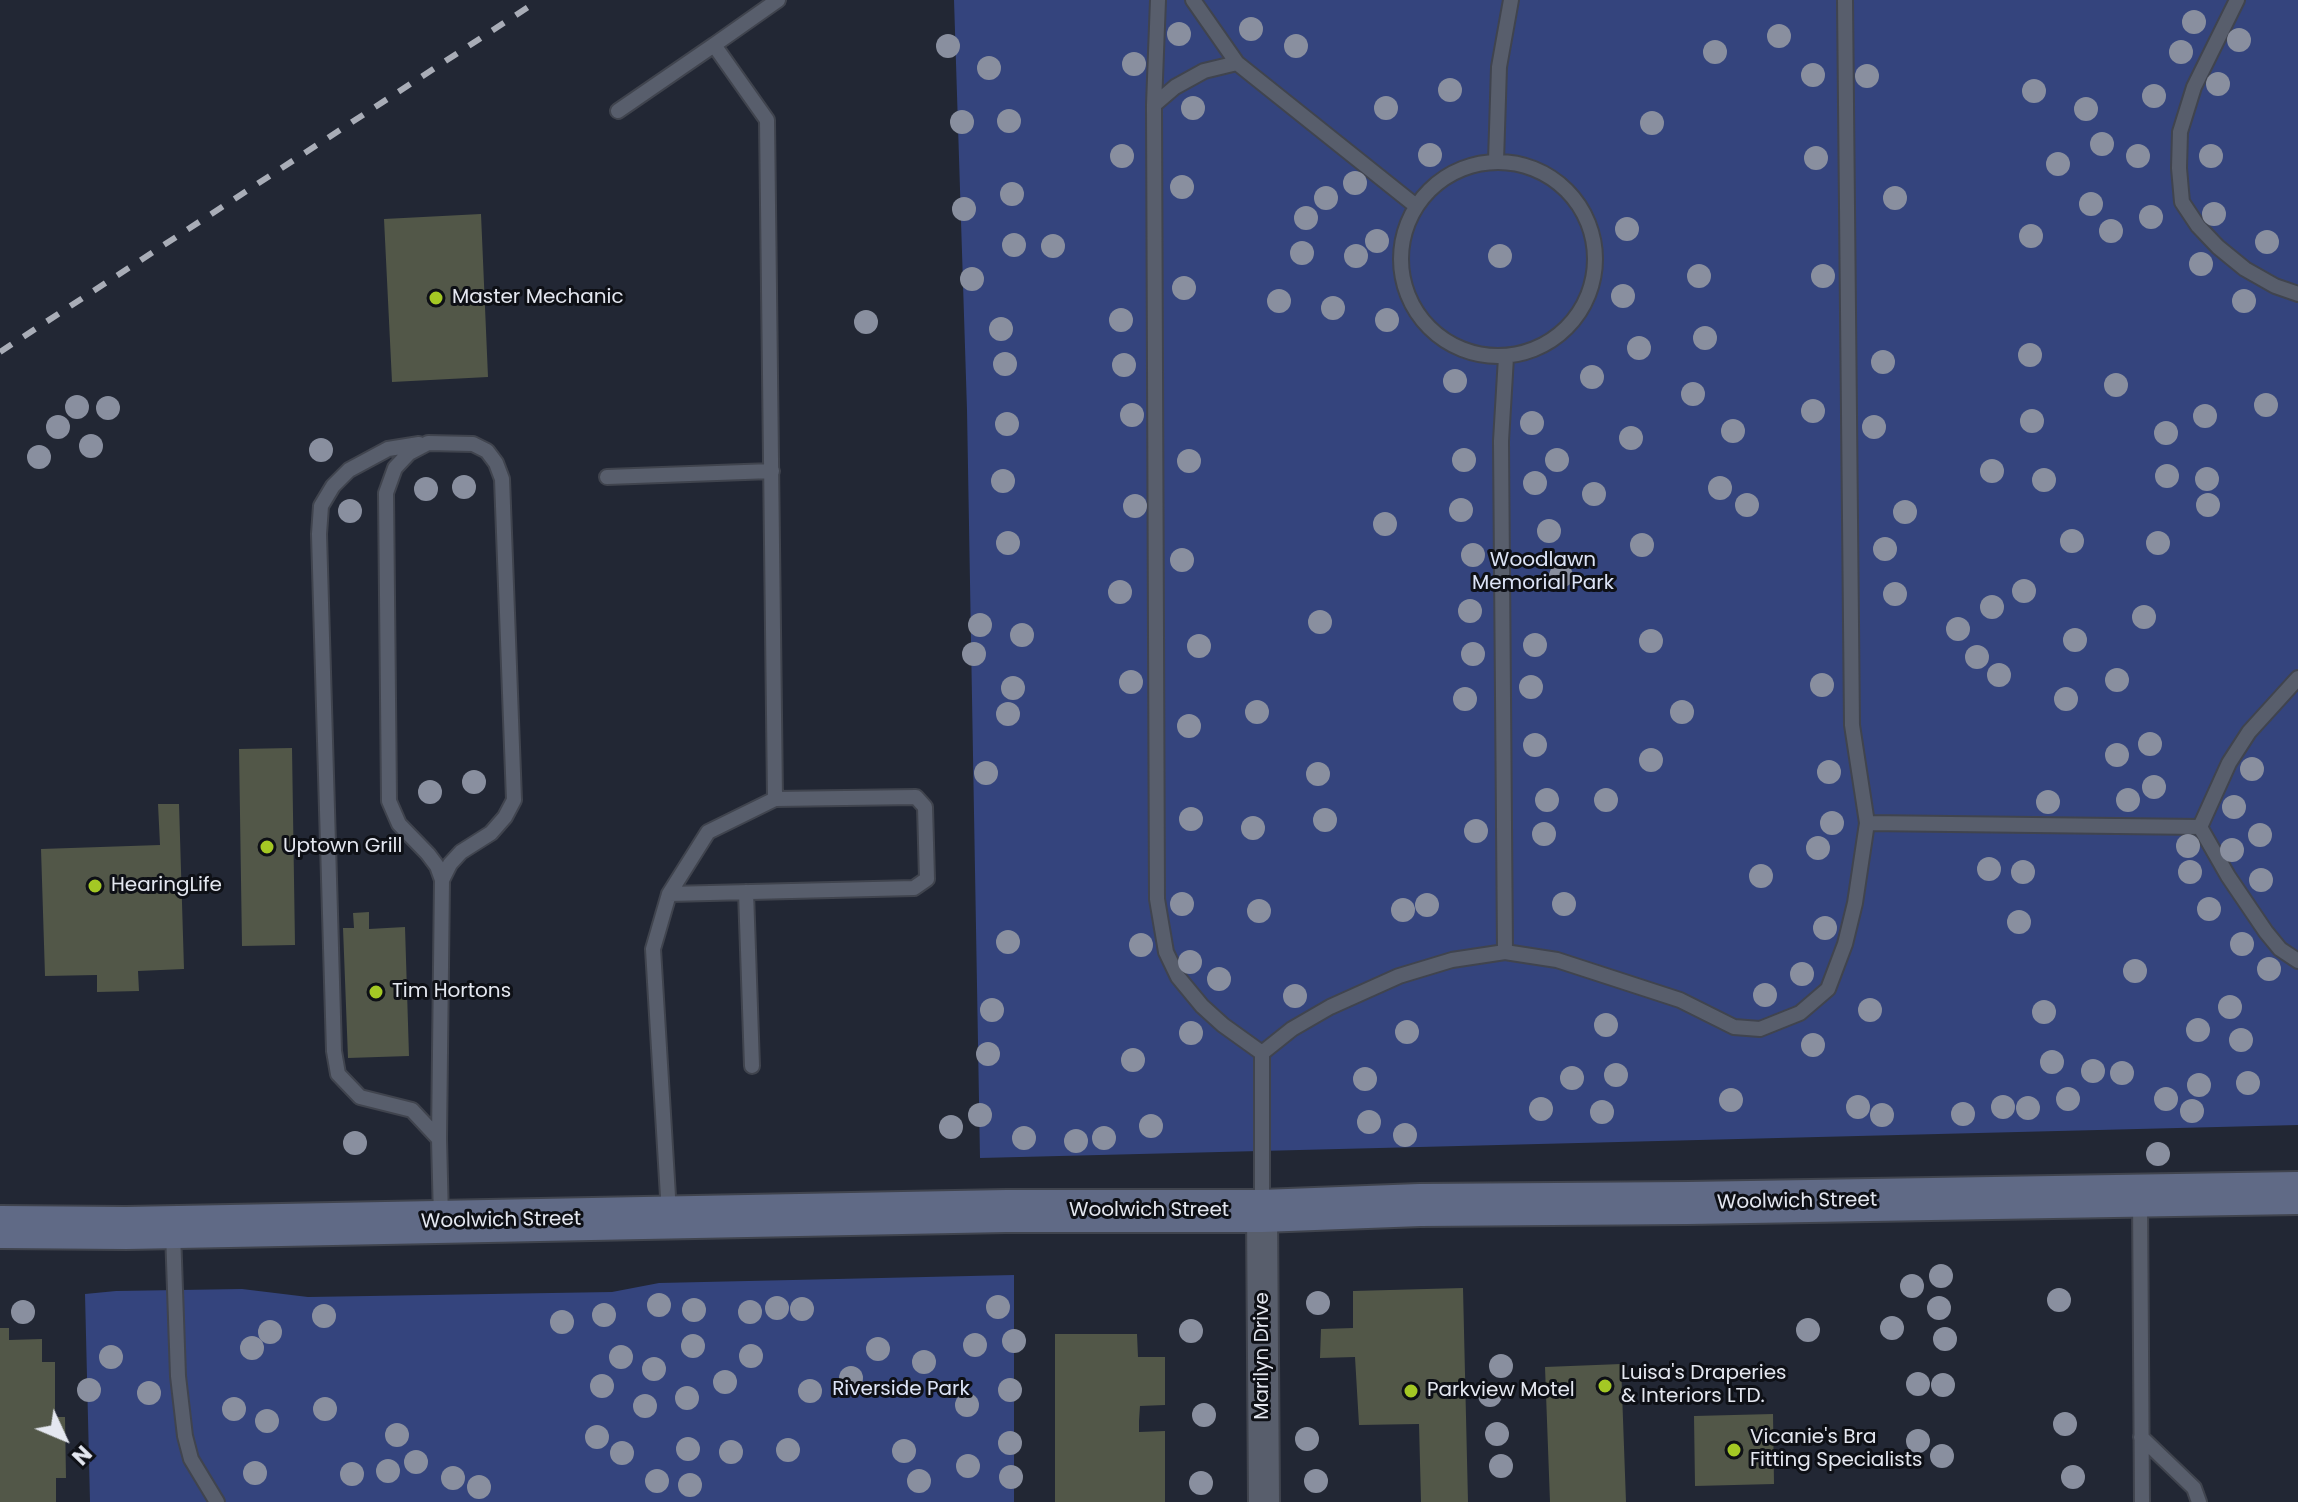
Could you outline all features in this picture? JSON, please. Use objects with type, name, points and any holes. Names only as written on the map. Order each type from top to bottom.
[{"type":"main road","name":"Woolwich Street","points":[[0,1227],[173,1227],[1006,1211],[1262,1211],[1420,1205],[2298,1193]]},
{"type":"street","name":"Marilyn Drive","points":[[1262,1211],[1264,1502]]},
{"type":"lane","points":[[618,111],[778,0]]},
{"type":"lane","points":[[1158,0],[1154,105],[1157,899],[1166,952],[1178,977],[1202,1006],[1262,1053]]},
{"type":"lane","points":[[1193,0],[1237,63],[1416,206]]},
{"type":"lane","points":[[1496,161],[1499,67],[1511,0]]},
{"type":"lane","points":[[1262,1053],[1292,1029],[1330,1007],[1399,976],[1452,960],[1505,952],[1557,960],[1610,976],[1680,1000],[1734,1027],[1760,1029],[1780,1023],[1800,1013],[1828,989],[1845,944],[1855,903],[1867,823],[1852,725],[1845,0]]},
{"type":"lane","points":[[2237,0],[2194,87],[2180,132],[2182,202],[2198,226],[2245,269],[2275,286],[2298,294]]},
{"type":"lane","points":[[714,45],[767,120],[775,799]]},
{"type":"lane","points":[[1154,105],[1175,87],[1204,71],[1237,63]]},
{"type":"lane","points":[[1496,161],[1529,166],[1559,182],[1581,207],[1593,237],[1595,271],[1586,303],[1566,330],[1539,348],[1506,357],[1475,354],[1447,343],[1424,324],[1407,297],[1400,267],[1403,237],[1416,206],[1436,184],[1464,167],[1496,161]]},
{"type":"lane","points":[[1505,952],[1501,441],[1506,357]]},
{"type":"lane","points":[[439,1139],[412,1110],[360,1097],[338,1074],[334,1051],[319,534],[321,506],[333,486],[349,470],[388,449],[428,443],[473,444],[487,451],[502,479],[514,800],[491,833],[461,852],[442,880]]},
{"type":"lane","points":[[428,443],[409,453],[395,468],[386,493],[389,801],[399,824],[428,854],[442,880],[441,1222]]},
{"type":"lane","points":[[607,477],[772,471]]},
{"type":"lane","points":[[2200,827],[2229,763],[2249,732],[2298,678]]},
{"type":"lane","points":[[669,894],[914,888],[927,879],[925,807],[916,797],[775,799],[708,832],[669,894],[653,949],[669,1217]]},
{"type":"lane","points":[[1867,823],[2200,827]]},
{"type":"lane","points":[[2200,827],[2266,932],[2280,949],[2298,961]]},
{"type":"lane","points":[[746,892],[752,1066]]},
{"type":"lane","points":[[1262,1053],[1262,1211]]},
{"type":"lane","points":[[2140,1197],[2142,1502]]},
{"type":"lane","points":[[173,1227],[178,1376],[185,1436],[191,1459],[217,1502]]},
{"type":"lane","points":[[2141,1437],[2194,1488],[2199,1502]]},
{"type":"green space","name":"Woodlawn Memorial Park","points":[[954,0],[2298,0],[2298,1125],[980,1158],[967,410]]},
{"type":"green space","name":"Riverside Park","points":[[1014,1275],[1014,1502],[90,1502],[85,1294],[242,1289],[308,1297],[612,1292],[659,1283]]},
{"type":"building","name":"Master Mechanic","points":[[481,214],[488,377],[392,382],[384,219]]},
{"type":"building","name":"Uptown Grill","points":[[292,748],[295,945],[242,946],[239,749]]},
{"type":"building","points":[[158,804],[179,804],[184,969],[138,971],[139,991],[97,992],[97,975],[45,976],[41,849],[160,845]]},
{"type":"building","name":"Tim Hortons","points":[[369,912],[369,929],[405,927],[409,1056],[348,1058],[343,928],[354,928],[353,913]]},
{"type":"building","name":"Parkview Motel","points":[[1463,1288],[1468,1502],[1421,1502],[1419,1424],[1359,1425],[1355,1357],[1320,1358],[1321,1329],[1353,1328],[1353,1291]]},
{"type":"building","points":[[0,1328],[9,1328],[9,1340],[42,1339],[42,1362],[55,1362],[55,1417],[65,1417],[66,1478],[56,1478],[56,1502],[0,1502]]},
{"type":"building","points":[[1055,1334],[1137,1334],[1138,1357],[1165,1357],[1165,1405],[1140,1406],[1139,1432],[1165,1431],[1165,1502],[1055,1502]]},
{"type":"building","points":[[1621,1364],[1626,1502],[1550,1502],[1545,1367]]},
{"type":"building","name":"Vicanie's Bra Fitting Specialists","points":[[1773,1414],[1774,1484],[1695,1486],[1694,1416]]},
{"type":"railway","points":[[0,352],[539,0]]},
{"type":"place","name":"Master Mechanic","points":[[436,298]]},
{"type":"place","name":"Uptown Grill","points":[[267,847]]},
{"type":"place","name":"HearingLife","points":[[95,886]]},
{"type":"place","name":"Tim Hortons","points":[[376,992]]},
{"type":"place","name":"Luisa's Draperies & Interiors LTD.","points":[[1605,1386]]},
{"type":"place","name":"Parkview Motel","points":[[1411,1391]]},
{"type":"place","name":"Vicanie's Bra Fitting Specialists","points":[[1734,1450]]}]
